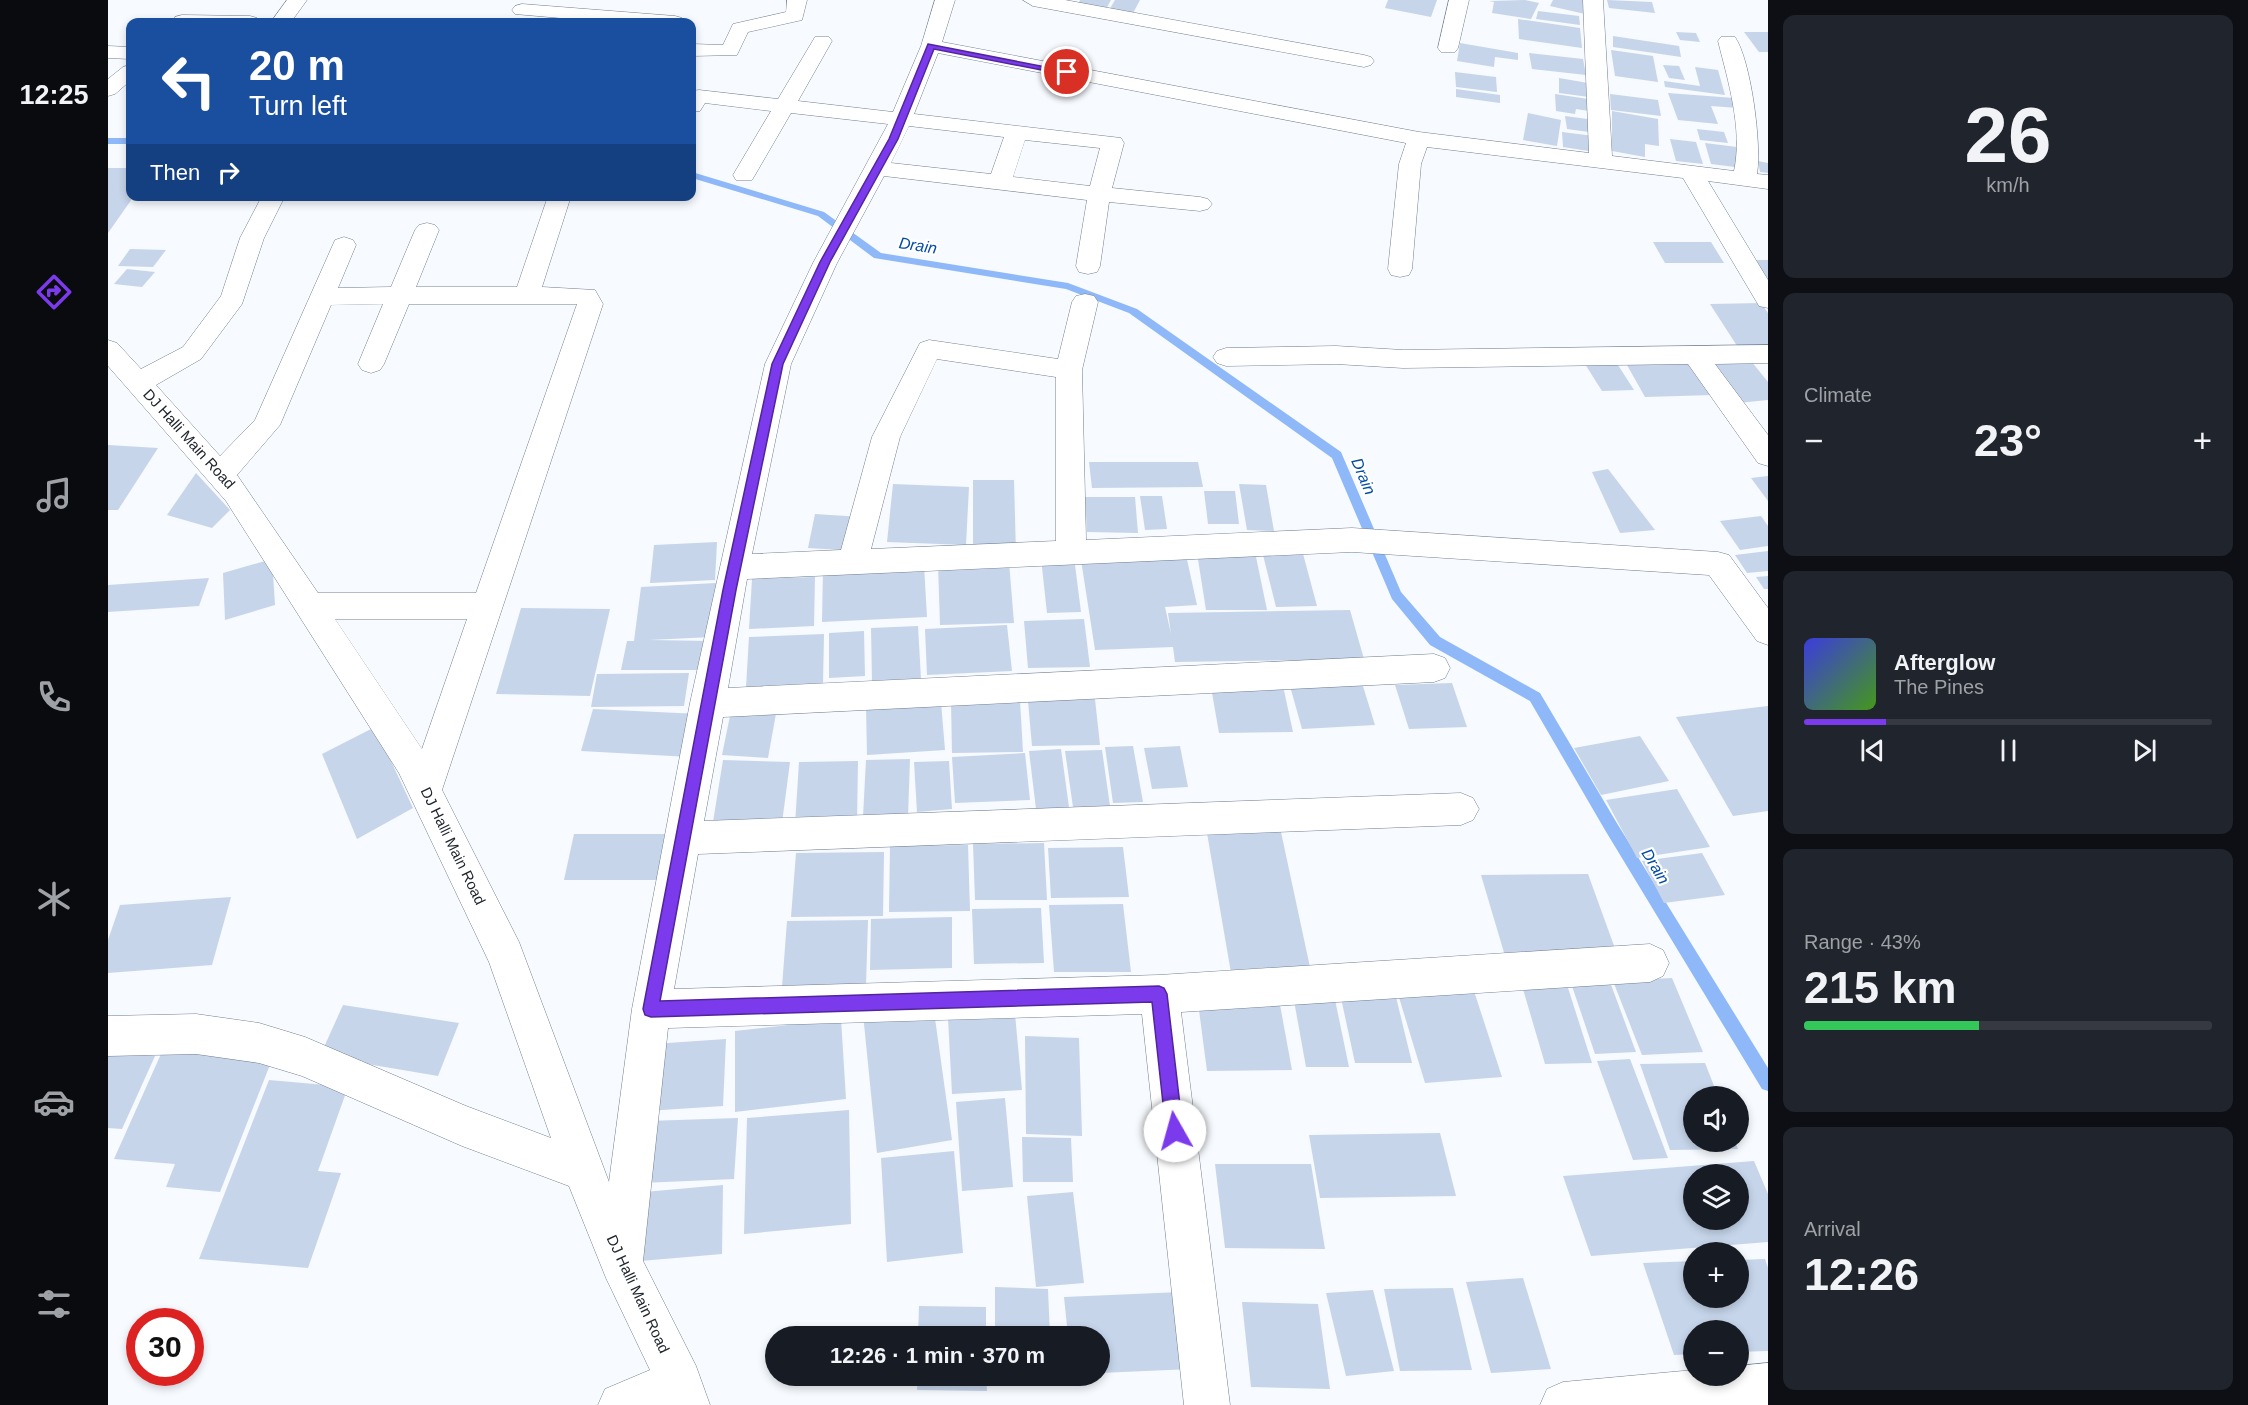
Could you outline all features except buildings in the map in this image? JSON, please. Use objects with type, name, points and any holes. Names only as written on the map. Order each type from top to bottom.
[{"type":"street","points":[[185,18],[201,0]]},
{"type":"street","points":[[284,18],[297,0]]},
{"type":"street","points":[[696,50],[730,51],[740,28],[795,16],[797,0]]},
{"type":"street","points":[[621,1263],[651,1009],[707,703],[778,364],[825,262],[850,221],[902,118],[931,46],[945,0]]},
{"type":"street","points":[[1033,0],[1364,61]]},
{"type":"street","points":[[1448,48],[1459,0]]},
{"type":"street","points":[[1593,0],[1601,162]]},
{"type":"street","points":[[522,10],[624,18]]},
{"type":"street","points":[[1728,40],[1739,83],[1747,147],[1744,180]]},
{"type":"street","points":[[744,175],[822,41]]},
{"type":"street","points":[[931,46],[1418,139],[1768,182]]},
{"type":"street","points":[[108,52],[126,53]]},
{"type":"street","points":[[108,90],[126,74]]},
{"type":"street","points":[[696,100],[699,96],[1113,143],[1099,194],[1088,266]]},
{"type":"street","points":[[999,183],[1017,131]]},
{"type":"street","points":[[1400,269],[1410,164],[1418,139]]},
{"type":"street","points":[[878,168],[1200,204]]},
{"type":"street","points":[[1692,173],[1767,296]]},
{"type":"street","points":[[138,383],[192,353],[233,298],[252,238],[271,201]]},
{"type":"street","points":[[527,295],[558,201]]},
{"type":"street","points":[[371,364],[427,230]]},
{"type":"street","points":[[220,474],[266,425],[344,245]]},
{"type":"street","points":[[321,297],[586,296],[590,304],[425,790]]},
{"type":"street","points":[[1071,554],[1070,370],[1085,302]]},
{"type":"street","name":"DJ Halli Main Road","points":[[108,349],[236,493],[411,762],[506,955],[584,1171],[621,1263],[683,1394]]},
{"type":"street","points":[[853,562],[886,437],[929,349],[1070,370]]},
{"type":"street","points":[[1226,357],[1336,355],[1403,359],[1768,354]]},
{"type":"street","points":[[1695,356],[1768,456]]},
{"type":"street","points":[[734,567],[1352,540],[1718,564],[1768,632]]},
{"type":"street","points":[[310,606],[488,606]]},
{"type":"street","points":[[707,703],[1434,668]]},
{"type":"street","points":[[682,838],[1461,809]]},
{"type":"street","points":[[651,1009],[1159,994],[1650,963]]},
{"type":"street","points":[[1159,994],[1207,1405]]},
{"type":"street","points":[[108,1035],[196,1034],[259,1043],[305,1057],[462,1125],[584,1171]]},
{"type":"street","points":[[1563,1405],[1768,1386]]},
{"type":"street","points":[[621,1405],[683,1394]]},
{"type":"waterway","name":"Drain","points":[[108,141],[126,141]]},
{"type":"waterway","name":"Drain","points":[[696,176],[821,214],[878,256],[1068,286],[1133,311],[1337,455],[1396,595],[1435,641],[1535,697],[1610,825],[1768,1083]]},
{"type":"route","points":[[1067,72],[931,46],[893,139],[843,234],[825,262],[778,364],[729,590],[651,1009],[1159,994],[1175,1131]]}]
